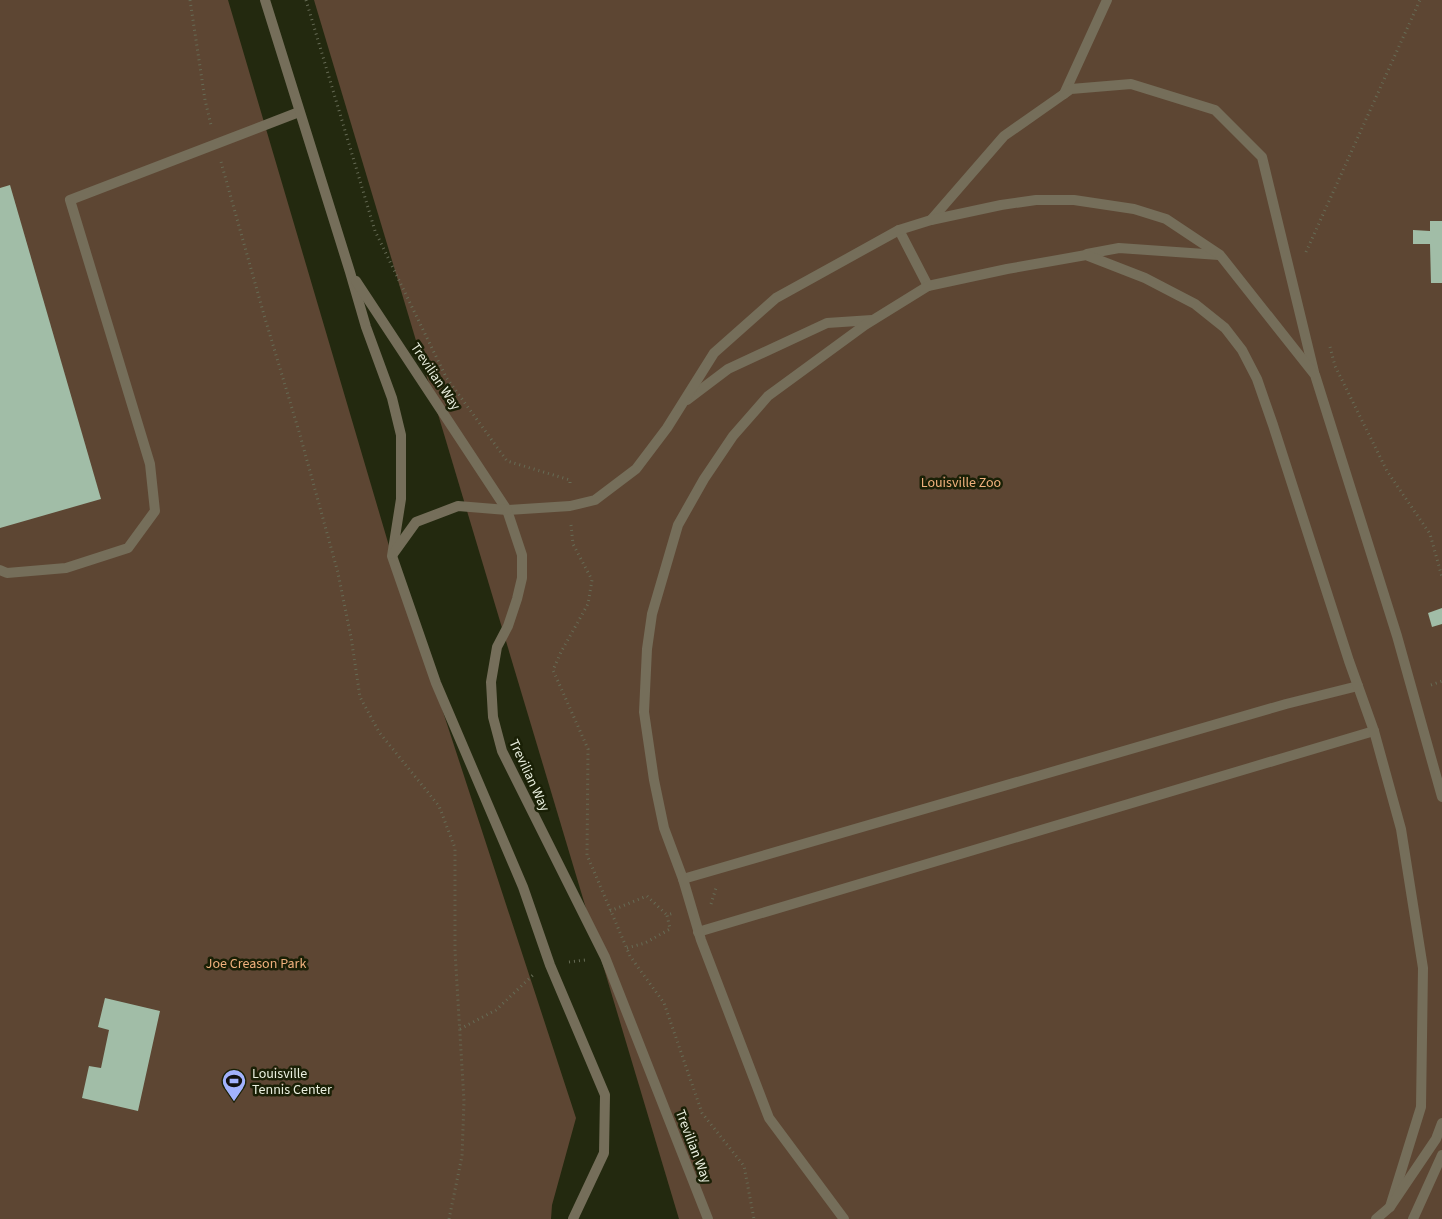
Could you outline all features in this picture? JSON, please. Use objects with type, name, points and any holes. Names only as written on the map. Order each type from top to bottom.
[{"type":"street","name":"Trevilian Way","points":[[266,0],[366,328],[392,398],[402,435],[401,499],[392,556],[436,683],[523,887],[550,965],[605,1094],[604,1153],[573,1219]]},
{"type":"street","points":[[1064,94],[1107,0]]},
{"type":"street","points":[[931,220],[1004,136],[1070,89],[1131,84],[1215,110],[1262,157],[1315,374],[1397,636],[1442,797]]},
{"type":"street","points":[[0,570],[7,573],[66,568],[128,548],[155,511],[150,464],[70,200],[300,112]]},
{"type":"street","points":[[392,556],[416,522],[458,506],[507,510],[570,506],[595,500],[636,469],[667,428],[714,353],[776,298],[899,230],[931,220],[1001,205],[1036,200],[1074,200],[1134,209],[1166,219],[1220,255],[1315,374]]},
{"type":"street","points":[[899,230],[928,286]]},
{"type":"street","points":[[844,1219],[769,1118],[698,932],[683,879],[664,828],[654,780],[644,712],[647,649],[652,614],[678,525],[704,479],[733,436],[768,396],[865,325],[928,286],[1119,248],[1220,255]]},
{"type":"street","points":[[1086,255],[1145,278],[1195,304],[1225,328],[1242,350],[1257,379],[1274,425],[1374,731],[1401,829],[1423,968],[1420,1107],[1390,1207]]},
{"type":"street","name":"Trevilian Way","points":[[350,272],[507,510],[522,555],[522,578],[508,626],[498,646],[491,682],[493,717],[502,751],[605,958],[708,1219]]},
{"type":"street","points":[[682,404],[728,369],[827,324],[876,319]]},
{"type":"street","points":[[683,879],[1276,707],[1358,686]]},
{"type":"street","points":[[698,932],[1374,731]]},
{"type":"street","points":[[1376,1219],[1390,1207],[1436,1139],[1442,1123]]},
{"type":"street","points":[[1413,1219],[1442,1155]]},
{"type":"path","points":[[190,0],[205,100],[338,573],[351,637],[360,697],[379,732],[439,806],[455,848],[455,951],[464,1101],[462,1156],[449,1219]]},
{"type":"path","points":[[1304,257],[1420,0]]},
{"type":"path","points":[[1328,339],[1335,366],[1387,472],[1430,534],[1442,577]]},
{"type":"path","points":[[610,911],[647,896],[668,915]]},
{"type":"green space","name":"Joe Creason Park","points":[[0,0],[228,0],[392,556],[576,1118],[552,1205],[551,1219],[0,1219]]},
{"type":"green space","name":"Louisville Zoo","points":[[314,0],[1442,0],[1442,1219],[679,1219]]},
{"type":"building","points":[[10,185],[101,499],[0,528],[0,188]]},
{"type":"building","points":[[1430,221],[1442,221],[1442,283],[1431,283],[1430,244],[1413,244],[1413,230],[1430,231]]},
{"type":"building","points":[[1442,608],[1442,624],[1432,627],[1428,613]]},
{"type":"building","points":[[105,998],[160,1011],[138,1111],[82,1098],[89,1066],[101,1068],[109,1030],[98,1027]]},
{"type":"place","name":"Louisville Tennis Center","points":[[234,1102]]}]
